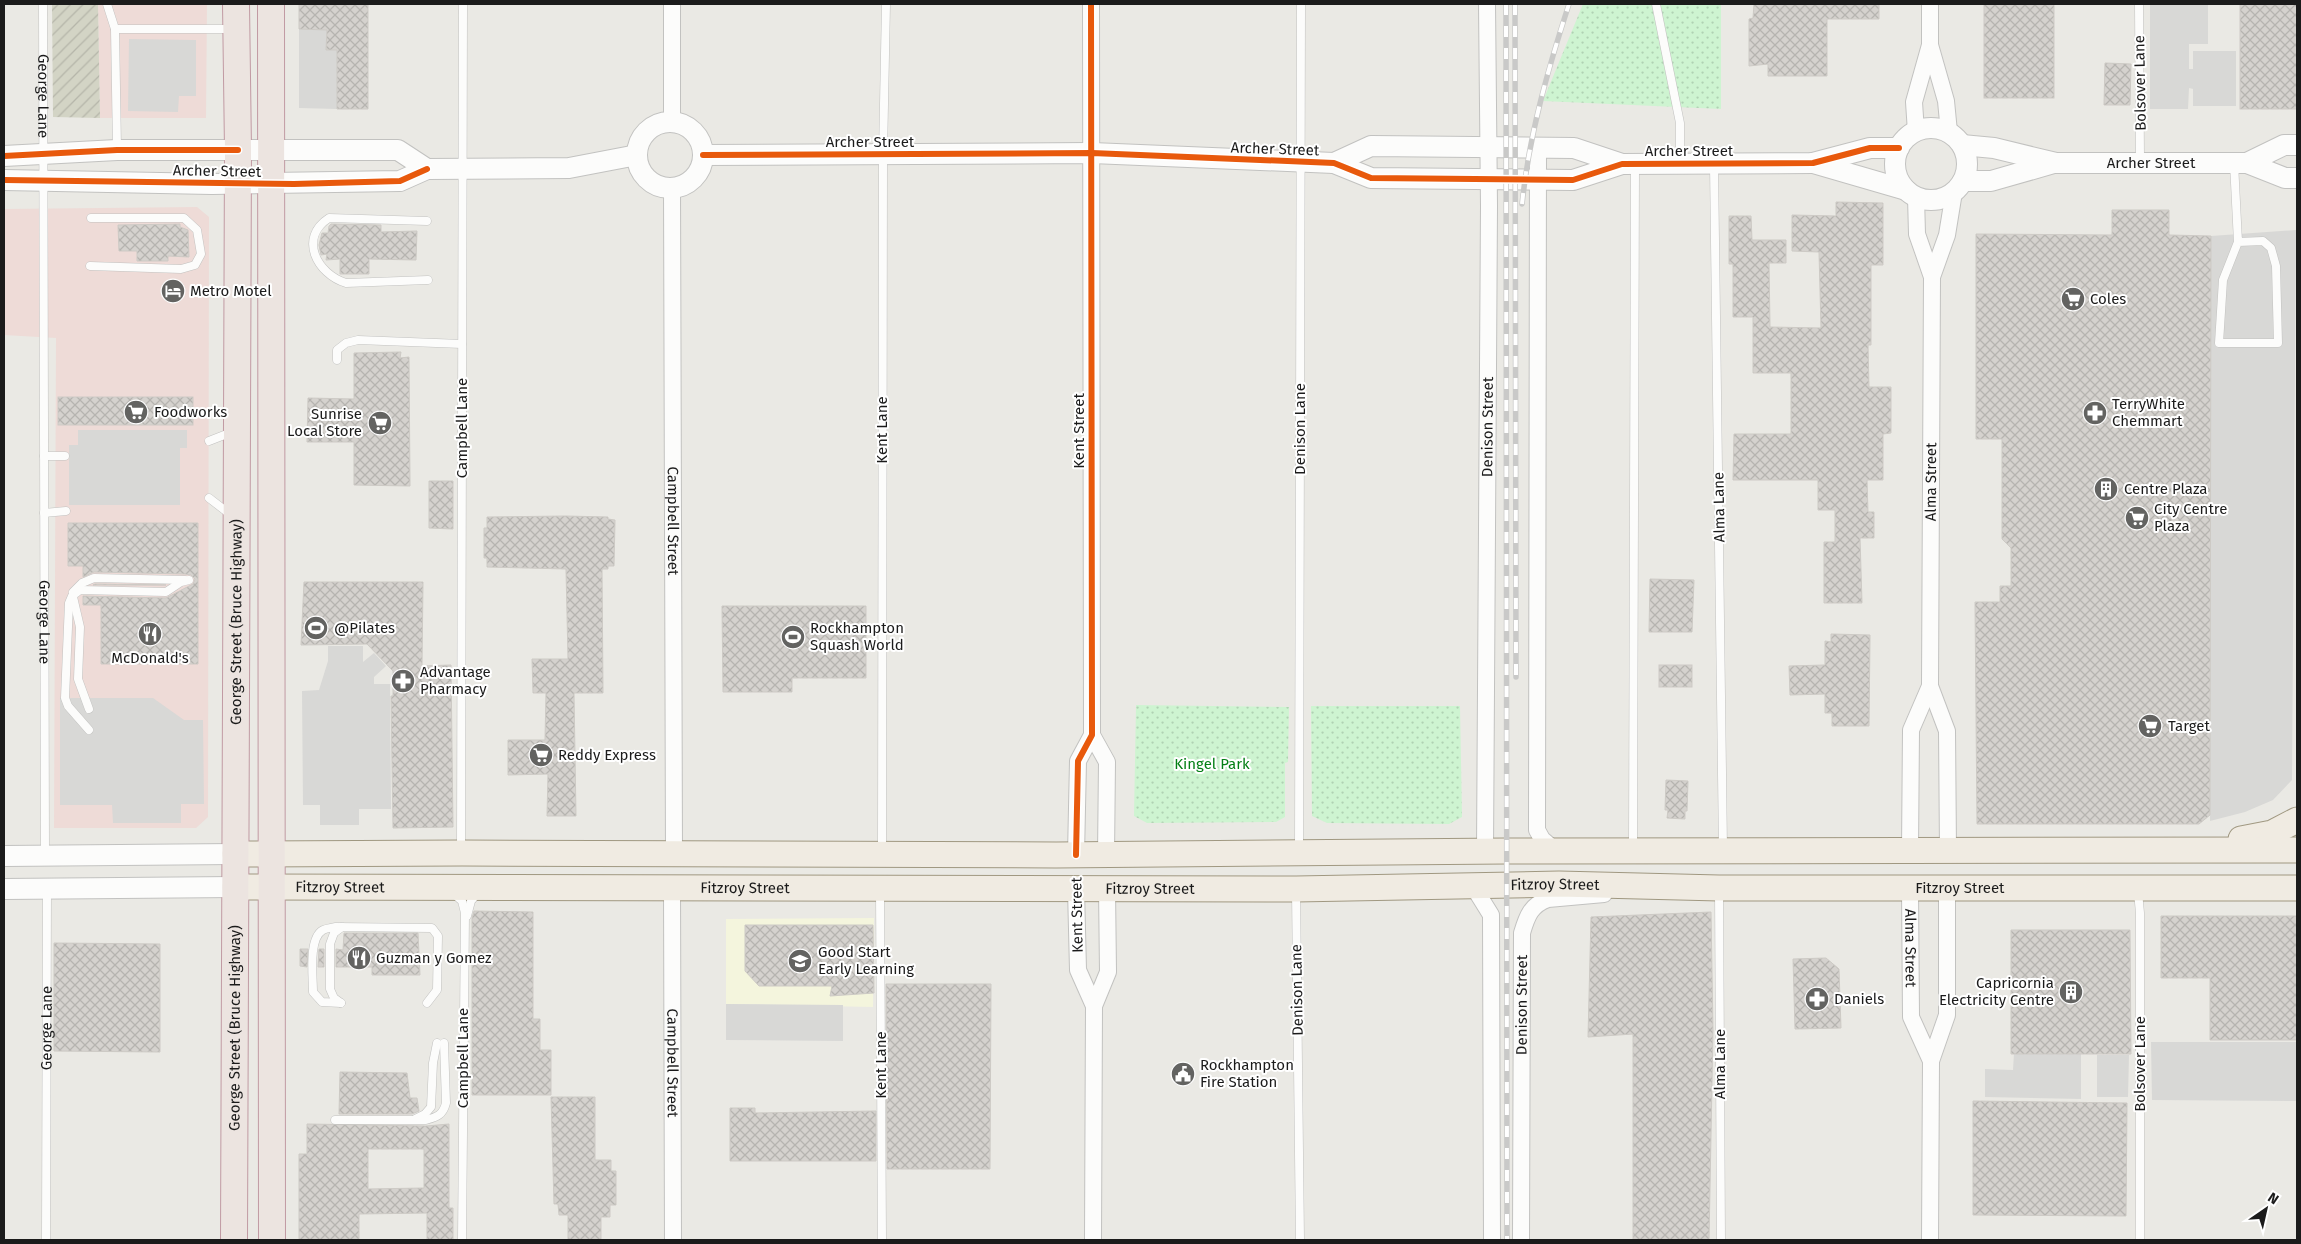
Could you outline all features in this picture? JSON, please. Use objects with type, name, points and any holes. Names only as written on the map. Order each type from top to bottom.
[{"type":"highway","points":[[271,4],[272,1240]]},
{"type":"highway","name":"George Street (Bruce Highway)","points":[[234,1240],[238,150],[236,16]]},
{"type":"main road","points":[[2190,849],[2272,833],[2297,820]]},
{"type":"main road","points":[[235,854],[1106,855],[1633,850],[2297,850]]},
{"type":"main road","name":"Alma Street","points":[[1910,850],[1910,889]]},
{"type":"main road","name":"Alma Street","points":[[1948,850],[1948,888]]},
{"type":"main road","points":[[672,887],[674,854]]},
{"type":"main road","name":"Kent Street","points":[[1076,855],[1076,890]]},
{"type":"main road","name":"Kent Street","points":[[1106,855],[1107,889]]},
{"type":"main road","name":"Fitzroy Street","points":[[235,887],[672,887],[1076,890],[1296,889],[1560,884],[1719,888],[2297,888]]},
{"type":"street","points":[[672,4],[672,122]]},
{"type":"street","name":"Kent Street","points":[[1076,855],[1078,761],[1092,735],[1092,4]]},
{"type":"street","name":"Denison Street","points":[[1486,851],[1489,179],[1487,4]]},
{"type":"street","points":[[1916,132],[1914,102],[1930,45],[1930,4]]},
{"type":"street","points":[[1930,45],[1955,139],[1967,163],[1958,187],[1936,200],[1911,193],[1896,174],[1895,166],[1899,148],[1908,136],[1926,128],[1955,139]]},
{"type":"street","points":[[672,122],[684,125],[694,132],[701,143],[703,155],[701,167],[694,177],[684,184],[672,187],[652,182],[642,170],[637,155],[638,144],[644,134],[656,125],[672,122]]},
{"type":"street","name":"Archer Street","points":[[1955,139],[2056,163],[2240,163],[2285,178],[2297,178]]},
{"type":"street","name":"Archer Street","points":[[2240,163],[2284,145],[2297,145]]},
{"type":"street","name":"Archer Street","points":[[1334,163],[1371,146],[1574,148],[1628,164]]},
{"type":"street","points":[[1538,148],[1536,830],[1542,839],[1556,851]]},
{"type":"street","name":"Archer Street","points":[[703,155],[1092,153],[1334,163],[1371,178],[1573,180],[1628,164],[1813,163],[1870,148],[1899,148]]},
{"type":"street","name":"Archer Street","points":[[4,156],[117,150],[398,150],[426,169]]},
{"type":"street","name":"Archer Street","points":[[4,180],[237,184],[400,181],[426,169],[569,168],[637,155]]},
{"type":"street","name":"Archer Street","points":[[1813,163],[1911,193]]},
{"type":"street","name":"Archer Street","points":[[1958,187],[1991,181],[2056,163]]},
{"type":"street","name":"Campbell Street","points":[[672,187],[674,854]]},
{"type":"street","name":"Alma Street","points":[[1948,850],[1947,732],[1930,687],[1932,277],[1947,235],[1958,187]]},
{"type":"street","name":"Alma Street","points":[[1911,193],[1917,234],[1932,277]]},
{"type":"street","name":"Alma Street","points":[[1910,850],[1911,730],[1930,687]]},
{"type":"street","name":"Kent Street","points":[[1092,735],[1107,762],[1106,855]]},
{"type":"street","points":[[4,856],[235,854]]},
{"type":"street","name":"George Lane","points":[[45,856],[47,889]]},
{"type":"street","name":"Denison Street","points":[[1473,886],[1491,915],[1492,1240]]},
{"type":"street","name":"Denison Street","points":[[1522,1240],[1521,951],[1526,917],[1534,906],[1548,899],[1575,898],[1663,886]]},
{"type":"street","name":"Fitzroy Street","points":[[4,889],[235,887]]},
{"type":"street","name":"Campbell Street","points":[[672,887],[673,1240]]},
{"type":"street","name":"Alma Street","points":[[1930,1240],[1931,1061],[1947,1014],[1948,888]]},
{"type":"street","name":"Kent Street","points":[[1093,1240],[1094,1006],[1108,972],[1107,889]]},
{"type":"street","name":"Alma Street","points":[[1910,889],[1911,1017],[1931,1061]]},
{"type":"street","name":"Kent Street","points":[[1076,890],[1078,970],[1094,1006]]},
{"type":"lane","name":"George Lane","points":[[43,4],[45,856]]},
{"type":"lane","points":[[107,4],[115,29],[117,150]]},
{"type":"lane","name":"Campbell Lane","points":[[462,853],[463,4]]},
{"type":"lane","name":"Kent Lane","points":[[882,855],[883,154],[886,4]]},
{"type":"lane","name":"Denison Lane","points":[[1299,854],[1301,4]]},
{"type":"lane","points":[[1656,4],[1680,123],[1680,163]]},
{"type":"lane","name":"Bolsover Lane","points":[[2139,4],[2140,162]]},
{"type":"lane","points":[[115,29],[236,16]]},
{"type":"lane","name":"Alma Lane","points":[[1714,163],[1723,850]]},
{"type":"lane","points":[[2238,242],[2263,240],[2271,248],[2276,266],[2278,343],[2219,343],[2223,280],[2238,242],[2240,163]]},
{"type":"lane","points":[[1628,164],[1633,850]]},
{"type":"lane","points":[[90,266],[181,269],[195,265],[201,254],[197,230],[184,218],[91,218]]},
{"type":"lane","points":[[427,221],[329,218],[319,225],[313,236],[312,246],[317,260],[336,280],[346,283],[428,280]]},
{"type":"lane","points":[[337,360],[338,350],[346,343],[358,340],[462,344]]},
{"type":"lane","points":[[209,441],[236,430]]},
{"type":"lane","points":[[44,456],[65,456]]},
{"type":"lane","points":[[208,498],[236,519]]},
{"type":"lane","points":[[44,513],[66,511]]},
{"type":"lane","points":[[69,603],[80,590],[166,592],[181,582],[189,580],[94,578],[82,583],[73,592],[69,603],[65,698],[68,706],[89,730]]},
{"type":"lane","points":[[74,595],[80,627],[78,679],[89,709]]},
{"type":"lane","name":"Campbell Lane","points":[[442,888],[462,901],[465,913],[462,1240]]},
{"type":"lane","points":[[462,1123],[466,1084],[467,914],[470,901],[486,888]]},
{"type":"lane","name":"Alma Lane","points":[[1719,888],[1721,1240]]},
{"type":"lane","name":"Bolsover Lane","points":[[2138,888],[2140,913],[2140,1240]]},
{"type":"lane","name":"George Lane","points":[[46,1240],[47,889]]},
{"type":"lane","name":"Kent Lane","points":[[880,889],[882,1240]]},
{"type":"lane","name":"Denison Lane","points":[[1296,889],[1300,1240]]},
{"type":"lane","points":[[342,927],[334,932],[330,944],[330,989],[334,998],[341,1004],[322,1002],[313,992],[314,946],[316,937],[323,930],[342,927],[432,928],[438,936],[439,946],[437,990],[427,1004]]},
{"type":"lane","points":[[335,1120],[414,1120],[437,1117],[444,1110],[446,1103],[440,1043],[433,1063],[431,1107],[425,1114],[414,1120]]},
{"type":"shaded area","points":[[52,4],[98,4],[100,118],[53,117]]},
{"type":"shaded area","points":[[98,4],[207,4],[206,118],[100,118]]},
{"type":"shaded area","points":[[2150,4],[2208,4],[2208,44],[2189,44],[2189,69],[2193,69],[2193,51],[2236,51],[2236,106],[2193,106],[2193,89],[2189,88],[2188,109],[2150,109]]},
{"type":"shaded area","points":[[299,29],[327,30],[326,50],[337,50],[337,109],[299,108]]},
{"type":"shaded area","points":[[129,39],[196,40],[196,96],[179,96],[178,112],[128,111]]},
{"type":"shaded area","points":[[197,207],[209,217],[208,817],[196,828],[54,828],[56,338],[4,335],[4,209]]},
{"type":"shaded area","points":[[2296,230],[2292,780],[2273,800],[2245,812],[2210,821],[2211,236]]},
{"type":"shaded area","points":[[78,430],[187,430],[187,448],[180,448],[180,505],[69,505],[69,445],[78,445]]},
{"type":"shaded area","points":[[328,646],[363,646],[363,662],[374,653],[386,666],[374,677],[374,684],[390,684],[391,809],[359,809],[359,825],[320,825],[320,805],[303,805],[302,691],[319,690],[328,661]]},
{"type":"shaded area","points":[[60,698],[153,698],[184,720],[203,720],[204,804],[181,804],[181,823],[113,823],[112,805],[60,805]]},
{"type":"shaded area","name":"Good Start Early Learning","points":[[874,918],[873,1007],[726,1004],[726,919]]},
{"type":"shaded area","points":[[726,1004],[843,1005],[843,1041],[726,1040]]},
{"type":"shaded area","points":[[2151,1042],[2297,1042],[2297,1101],[2152,1100]]},
{"type":"shaded area","points":[[2014,1053],[2081,1054],[2081,1099],[1985,1097],[1985,1069],[2013,1070]]},
{"type":"shaded area","points":[[2097,1055],[2129,1055],[2128,1097],[2097,1097]]},
{"type":"green space","points":[[1583,4],[1721,4],[1721,109],[1543,101]]},
{"type":"green space","name":"Kingel Park","points":[[1136,705],[1289,707],[1288,762],[1285,763],[1285,817],[1276,822],[1147,823],[1134,816]]},
{"type":"green space","points":[[1311,706],[1460,706],[1462,817],[1449,824],[1327,823],[1312,816]]},
{"type":"building","points":[[299,4],[368,4],[368,109],[337,109],[337,50],[326,50],[327,30],[299,29]]},
{"type":"building","points":[[1754,4],[1879,4],[1879,19],[1827,19],[1827,76],[1768,76],[1768,64],[1749,66],[1749,19],[1753,18]]},
{"type":"building","points":[[1984,4],[2054,4],[2054,98],[1984,98]]},
{"type":"building","points":[[2240,4],[2297,4],[2297,109],[2240,109]]},
{"type":"building","points":[[2105,63],[2131,64],[2130,105],[2104,105]]},
{"type":"building","points":[[1836,202],[1883,203],[1883,265],[1871,265],[1871,345],[1868,345],[1869,387],[1891,387],[1891,433],[1883,434],[1883,480],[1867,480],[1868,512],[1874,512],[1874,538],[1860,538],[1862,603],[1824,603],[1824,542],[1835,542],[1835,510],[1818,510],[1818,480],[1733,480],[1734,434],[1791,434],[1791,373],[1753,373],[1753,317],[1733,317],[1733,264],[1729,264],[1729,216],[1751,216],[1752,240],[1786,240],[1786,263],[1769,263],[1770,327],[1821,328],[1819,252],[1792,251],[1792,215],[1836,216]]},
{"type":"building","name":"Centre Plaza","points":[[2112,210],[2169,210],[2169,235],[2211,236],[2210,815],[2199,824],[1977,824],[1975,602],[2000,602],[2000,586],[2011,586],[2011,548],[2002,539],[2002,439],[1976,439],[1976,234],[2112,235]]},
{"type":"building","points":[[180,224],[180,227],[188,230],[189,257],[168,256],[168,261],[137,261],[137,251],[119,251],[118,225]]},
{"type":"building","points":[[331,224],[381,225],[381,232],[417,231],[416,260],[369,259],[369,274],[340,274],[340,259],[326,260],[327,254],[321,255],[319,245],[322,233],[328,233]]},
{"type":"building","name":"Sunrise Local Store","points":[[401,352],[400,358],[409,357],[410,486],[354,485],[354,442],[307,442],[308,398],[354,399],[354,353]]},
{"type":"building","points":[[58,397],[193,397],[193,425],[58,425]]},
{"type":"building","points":[[429,481],[453,481],[453,529],[429,528]]},
{"type":"building","points":[[487,517],[608,517],[608,519],[615,520],[614,566],[602,569],[603,693],[574,693],[576,816],[547,816],[548,774],[508,775],[508,740],[545,740],[546,693],[533,693],[532,659],[568,659],[566,569],[487,567],[487,558],[484,558],[484,528],[487,528]]},
{"type":"building","points":[[68,523],[198,523],[198,664],[101,664],[101,605],[83,605],[83,596],[166,598],[193,584],[195,579],[191,575],[185,574],[94,572],[83,577],[83,566],[68,566]]},
{"type":"building","points":[[1650,579],[1694,580],[1692,632],[1649,632]]},
{"type":"building","points":[[304,582],[423,582],[422,666],[451,665],[453,827],[393,828],[391,696],[393,696],[393,671],[367,644],[301,645]]},
{"type":"building","points":[[95,584],[166,585],[93,585]]},
{"type":"building","points":[[722,606],[866,606],[866,678],[792,678],[792,692],[723,692]]},
{"type":"building","points":[[1831,634],[1870,635],[1869,726],[1832,726],[1832,713],[1825,713],[1825,694],[1790,695],[1789,666],[1825,665],[1825,641],[1831,642]]},
{"type":"building","points":[[1659,665],[1692,665],[1692,687],[1659,687]]},
{"type":"building","points":[[1666,780],[1688,781],[1685,819],[1667,818],[1668,810],[1665,810]]},
{"type":"building","points":[[474,911],[533,912],[533,1019],[540,1019],[540,1050],[551,1050],[551,1095],[472,1095],[472,918]]},
{"type":"building","points":[[1711,912],[1713,1030],[1709,1240],[1633,1240],[1633,1034],[1588,1037],[1591,917]]},
{"type":"building","points":[[2161,916],[2297,916],[2297,1040],[2210,1040],[2210,978],[2161,978]]},
{"type":"building","name":"Good Start Early Learning","points":[[745,925],[873,925],[874,993],[830,996],[832,986],[759,986],[745,971]]},
{"type":"building","name":"Capricornia Electricity Centre","points":[[2011,930],[2130,930],[2131,1054],[2011,1054]]},
{"type":"building","name":"Guzman y Gomez","points":[[344,933],[418,933],[420,975],[372,975],[372,967],[336,967],[336,949],[343,950]]},
{"type":"building","points":[[54,943],[160,944],[160,1052],[54,1051]]},
{"type":"building","points":[[300,949],[308,949],[307,967],[300,966]]},
{"type":"building","points":[[319,949],[324,949],[324,967],[318,967]]},
{"type":"building","name":"Daniels","points":[[1826,958],[1839,969],[1841,1028],[1795,1029],[1793,959]]},
{"type":"building","points":[[886,984],[991,984],[990,1169],[887,1169]]},
{"type":"building","points":[[340,1072],[407,1073],[410,1098],[417,1098],[419,1111],[412,1114],[339,1114]]},
{"type":"building","points":[[551,1097],[595,1097],[595,1160],[611,1160],[611,1171],[616,1171],[616,1205],[610,1205],[610,1217],[601,1217],[601,1239],[568,1240],[568,1215],[559,1215],[558,1204],[554,1204]]},
{"type":"building","points":[[1973,1101],[2127,1103],[2126,1216],[1973,1215]]},
{"type":"building","points":[[730,1108],[755,1108],[755,1113],[876,1111],[876,1161],[730,1161]]},
{"type":"building","points":[[307,1124],[426,1126],[449,1124],[449,1208],[453,1208],[453,1240],[427,1240],[427,1213],[359,1214],[359,1240],[299,1240],[299,1154],[307,1154]],"holes":[[[368,1149],[424,1149],[424,1188],[368,1189]]]},
{"type":"railway","points":[[1506,4],[1507,1240]]},
{"type":"railway","points":[[1515,4],[1516,677]]},
{"type":"railway","points":[[1522,204],[1529,153],[1540,102],[1569,4]]},
{"type":"cycle path","points":[[1076,855],[1078,761],[1092,735],[1091,4]]},
{"type":"cycle path","points":[[703,155],[1092,153],[1334,163],[1371,178],[1573,180],[1622,164],[1813,163],[1870,148],[1899,148]]},
{"type":"cycle path","points":[[4,156],[117,150],[238,150]]},
{"type":"cycle path","points":[[4,180],[294,184],[400,181],[427,169]]},
{"type":"place","name":"Metro Motel","points":[[173,291]]},
{"type":"place","name":"Coles","points":[[2073,299]]},
{"type":"place","name":"Foodworks","points":[[136,412]]},
{"type":"place","name":"TerryWhite Chemmart","points":[[2095,413]]},
{"type":"place","name":"Sunrise Local Store","points":[[380,423]]},
{"type":"place","name":"Centre Plaza","points":[[2106,489]]},
{"type":"place","name":"City Centre Plaza","points":[[2137,518]]},
{"type":"place","name":"@Pilates","points":[[316,628]]},
{"type":"place","name":"McDonald's","points":[[150,634]]},
{"type":"place","name":"Rockhampton Squash World","points":[[793,637]]},
{"type":"place","name":"Advantage Pharmacy","points":[[403,681]]},
{"type":"place","name":"Target","points":[[2150,726]]},
{"type":"place","name":"Reddy Express","points":[[541,755]]},
{"type":"place","name":"Guzman y Gomez","points":[[359,958]]},
{"type":"place","name":"Good Start Early Learning","points":[[800,961]]},
{"type":"place","name":"Capricornia Electricity Centre","points":[[2071,992]]},
{"type":"place","name":"Daniels","points":[[1817,999]]},
{"type":"place","name":"Rockhampton Fire Station","points":[[1183,1074]]}]
